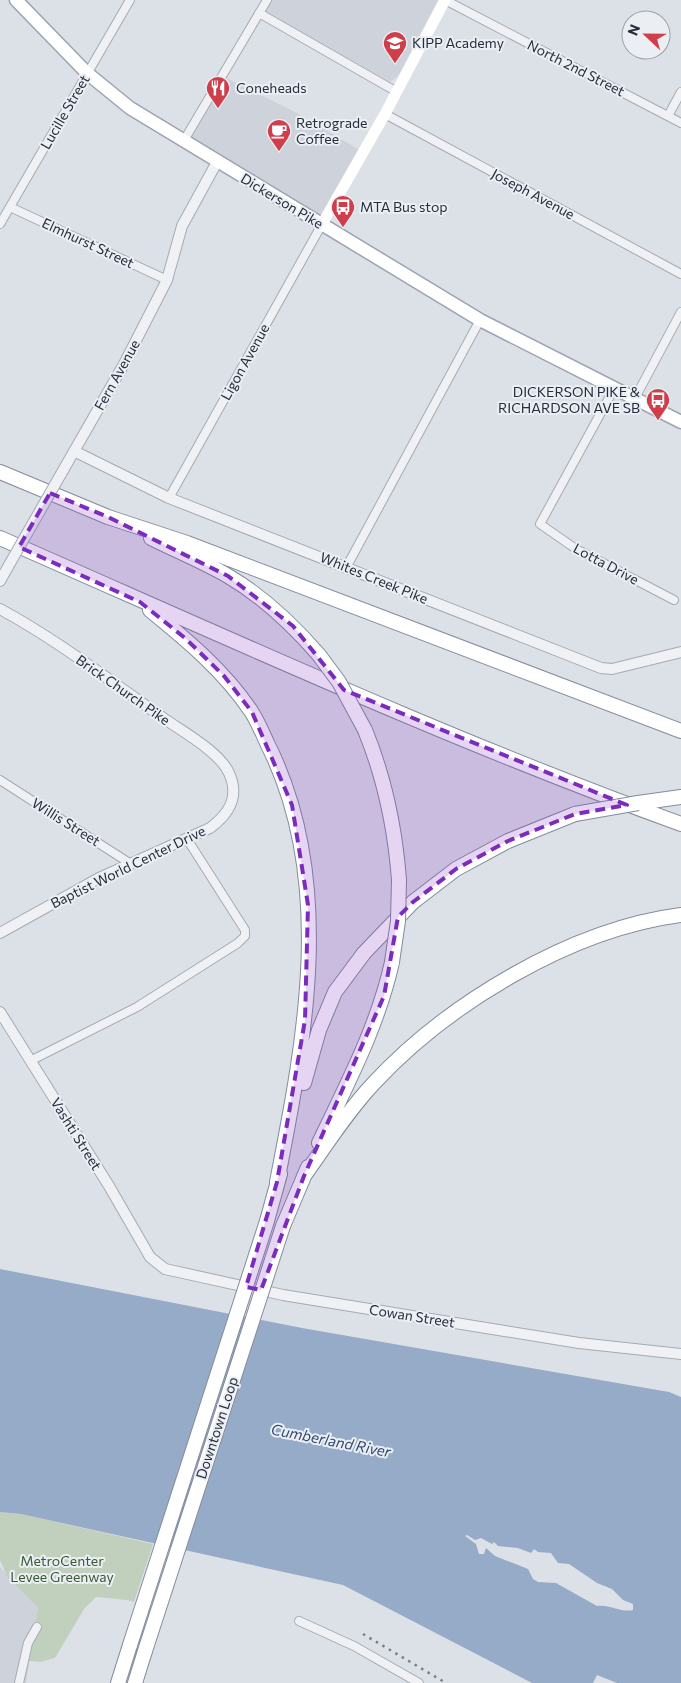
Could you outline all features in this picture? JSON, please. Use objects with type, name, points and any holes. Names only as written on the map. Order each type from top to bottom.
[{"type":"highway","points":[[0,472],[108,517],[228,576],[267,603],[294,626],[319,655],[339,682],[365,730],[379,763],[396,839],[399,880],[398,921],[392,962],[384,996],[366,1044],[304,1176]]},
{"type":"highway","points":[[108,517],[196,546],[681,731]]},
{"type":"highway","points":[[0,538],[140,602],[185,619],[414,720],[586,790],[681,824]]},
{"type":"highway","points":[[140,602],[185,638],[224,676],[246,705],[275,760],[292,805],[302,853],[308,905],[309,958],[305,1020],[298,1076],[278,1182]]},
{"type":"highway","points":[[278,1182],[318,1030],[335,992],[364,953],[414,902],[456,869],[508,841],[576,814],[681,797]]},
{"type":"highway","points":[[304,1176],[341,1123],[372,1085],[409,1047],[464,1005],[508,978],[562,950],[612,932],[664,917],[681,915]]},
{"type":"highway","name":"Downtown Loop","points":[[135,1683],[283,1226],[304,1176]]},
{"type":"highway","name":"Downtown Loop","points":[[118,1683],[278,1182]]},
{"type":"main road","name":"Dickerson Pike","points":[[16,0],[88,73],[130,108],[183,142],[480,320],[681,422]]},
{"type":"main road","points":[[322,226],[397,92],[445,0]]},
{"type":"street","name":"Lucille Street","points":[[0,224],[130,0]]},
{"type":"street","points":[[183,142],[267,0]]},
{"type":"street","name":"North 2nd Street","points":[[445,0],[681,123]]},
{"type":"street","points":[[259,13],[397,92]]},
{"type":"street","points":[[668,116],[681,92]]},
{"type":"street","name":"Joseph Avenue","points":[[385,114],[681,274]]},
{"type":"street","name":"Fern Avenue","points":[[0,581],[124,364],[167,280],[182,226],[217,162]]},
{"type":"street","name":"Elmhurst Street","points":[[10,207],[167,280]]},
{"type":"street","name":"Ligon Avenue","points":[[169,498],[322,226]]},
{"type":"street","points":[[635,398],[681,312]]},
{"type":"street","points":[[347,566],[480,320]]},
{"type":"street","name":"Lotta Drive","points":[[615,387],[540,524],[576,548],[674,600]]},
{"type":"street","name":"Whites Creek Pike","points":[[74,451],[169,498],[347,566],[601,668],[612,668],[681,652]]},
{"type":"street","name":"Brick Church Pike","points":[[0,609],[109,680],[202,745],[223,763],[233,784]]},
{"type":"street","name":"Willis Street","points":[[0,780],[132,864]]},
{"type":"street","name":"Baptist World Center Drive","points":[[0,933],[98,878],[210,828],[224,817],[232,804],[233,784]]},
{"type":"street","points":[[30,1061],[137,1007],[238,943],[244,936],[244,930],[187,839]]},
{"type":"street","name":"Vashti Street","points":[[0,1012],[150,1257]]},
{"type":"street","name":"Cowan Street","points":[[150,1257],[165,1269],[283,1295],[587,1344],[681,1354]]},
{"type":"street","points":[[299,1621],[354,1646],[419,1683]]},
{"type":"street","points":[[19,1683],[28,1643],[38,1627]]},
{"type":"highlighted area","points":[[50,493],[108,517],[228,576],[293,626],[344,690],[627,805],[575,814],[508,841],[456,869],[413,902],[398,917],[384,996],[304,1176],[261,1290],[246,1287],[277,1182],[305,1020],[308,905],[292,805],[252,712],[224,676],[185,638],[140,602],[19,547]]},
{"type":"shaded area","points":[[271,0],[438,0],[398,76],[390,82],[265,11]]},
{"type":"shaded area","points":[[222,76],[295,112],[363,152],[321,226],[183,142]]},
{"type":"shaded area","points":[[0,1567],[38,1608],[26,1683],[0,1683]]},
{"type":"green space","name":"MetroCenter Levee Greenway","points":[[0,1512],[21,1514],[153,1544],[134,1602],[96,1597],[84,1609],[55,1658],[40,1662],[29,1661],[38,1608],[7,1576],[0,1560]]},
{"type":"water","name":"Cumberland River","points":[[0,1269],[302,1328],[669,1392],[681,1397],[681,1683],[617,1683],[597,1675],[593,1683],[532,1683],[343,1585],[21,1514],[0,1512]],"holes":[[[467,1535],[475,1540],[481,1538],[492,1544],[494,1542],[498,1546],[518,1548],[531,1553],[534,1549],[538,1552],[551,1553],[558,1563],[569,1564],[597,1583],[612,1589],[623,1600],[633,1604],[633,1610],[597,1606],[556,1583],[538,1582],[533,1579],[528,1569],[495,1556],[486,1548],[484,1554],[479,1554],[476,1544],[465,1536]]]},
{"type":"railway","points":[[363,1634],[446,1683]]},
{"type":"place","name":"KIPP Academy","points":[[395,64]]},
{"type":"place","name":"Coneheads","points":[[218,109]]},
{"type":"place","name":"Retrograde Coffee","points":[[279,152]]},
{"type":"place","name":"MTA Bus stop","points":[[343,228]]},
{"type":"place","name":"DICKERSON PIKE & RICHARDSON AVE SB","points":[[658,421]]}]
